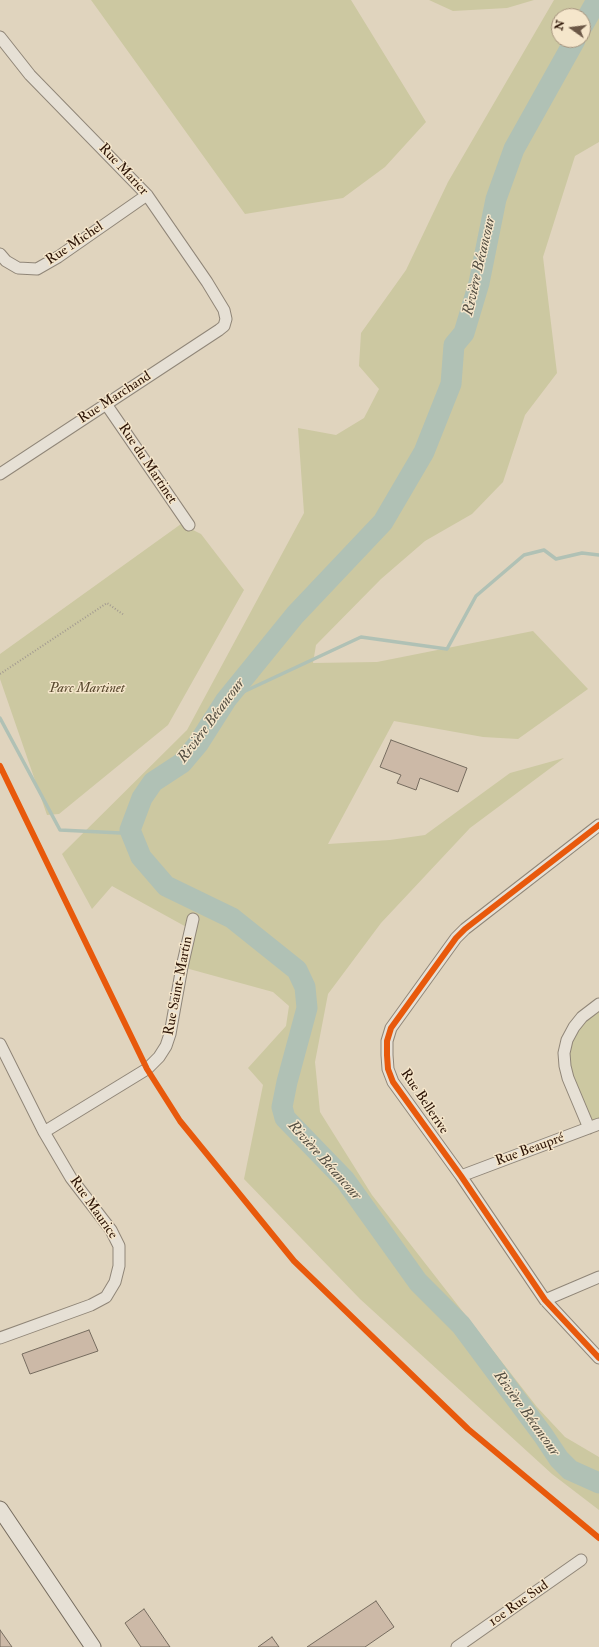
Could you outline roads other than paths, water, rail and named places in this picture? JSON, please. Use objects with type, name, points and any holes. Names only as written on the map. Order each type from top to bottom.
[{"type":"street","name":"Rue Marier","points":[[0,37],[30,75],[147,195],[207,282],[224,310],[226,319]]},
{"type":"street","name":"Rue Michel","points":[[0,254],[6,261],[18,268],[37,268],[58,257],[147,195]]},
{"type":"street","name":"Rue Marchand","points":[[0,474],[220,330],[224,326],[226,319]]},
{"type":"street","name":"Rue du Martinet","points":[[106,404],[189,525]]},
{"type":"street","name":"Rue Bellerive","points":[[599,824],[465,929],[456,938],[391,1028],[387,1041],[388,1069],[393,1082],[461,1176],[545,1300],[599,1358]]},
{"type":"street","name":"Rue Saint-Martin","points":[[44,1132],[147,1068],[166,1046],[170,1034],[193,919]]},
{"type":"street","points":[[594,1126],[568,1078],[564,1054],[567,1040],[574,1026],[582,1017],[599,1004]]},
{"type":"street","name":"Rue Maurice","points":[[0,1044],[44,1132],[71,1178],[111,1230],[118,1246],[119,1266],[114,1282],[106,1297],[91,1305],[0,1338]]},
{"type":"street","name":"Rue Beaupré","points":[[461,1176],[594,1126]]},
{"type":"street","points":[[545,1300],[599,1277]]},
{"type":"street","points":[[0,1509],[93,1647]]},
{"type":"street","name":"10e Rue Sud","points":[[457,1647],[581,1560]]},
{"type":"waterway","name":"Rivière Bécancour","points":[[591,11],[597,0]]},
{"type":"waterway","name":"Rivière Bécancour","points":[[571,48],[514,149],[496,199],[479,283],[464,333],[454,345],[451,384],[424,452],[383,522],[295,615],[226,700],[198,744],[182,763],[153,782],[142,798],[130,830],[141,857],[166,886],[232,918],[297,970],[305,987],[307,1008],[287,1082],[282,1107],[285,1118],[345,1180],[418,1282],[461,1325],[543,1435],[559,1459],[570,1470],[599,1483]]},
{"type":"waterway","points":[[226,700],[361,637],[447,649],[476,596],[524,555],[544,550],[556,559],[582,553],[599,555]]},
{"type":"waterway","points":[[0,718],[60,830],[121,833],[130,830]]},
{"type":"park label","name":"Parc Martinet","points":[[87,689]]}]
